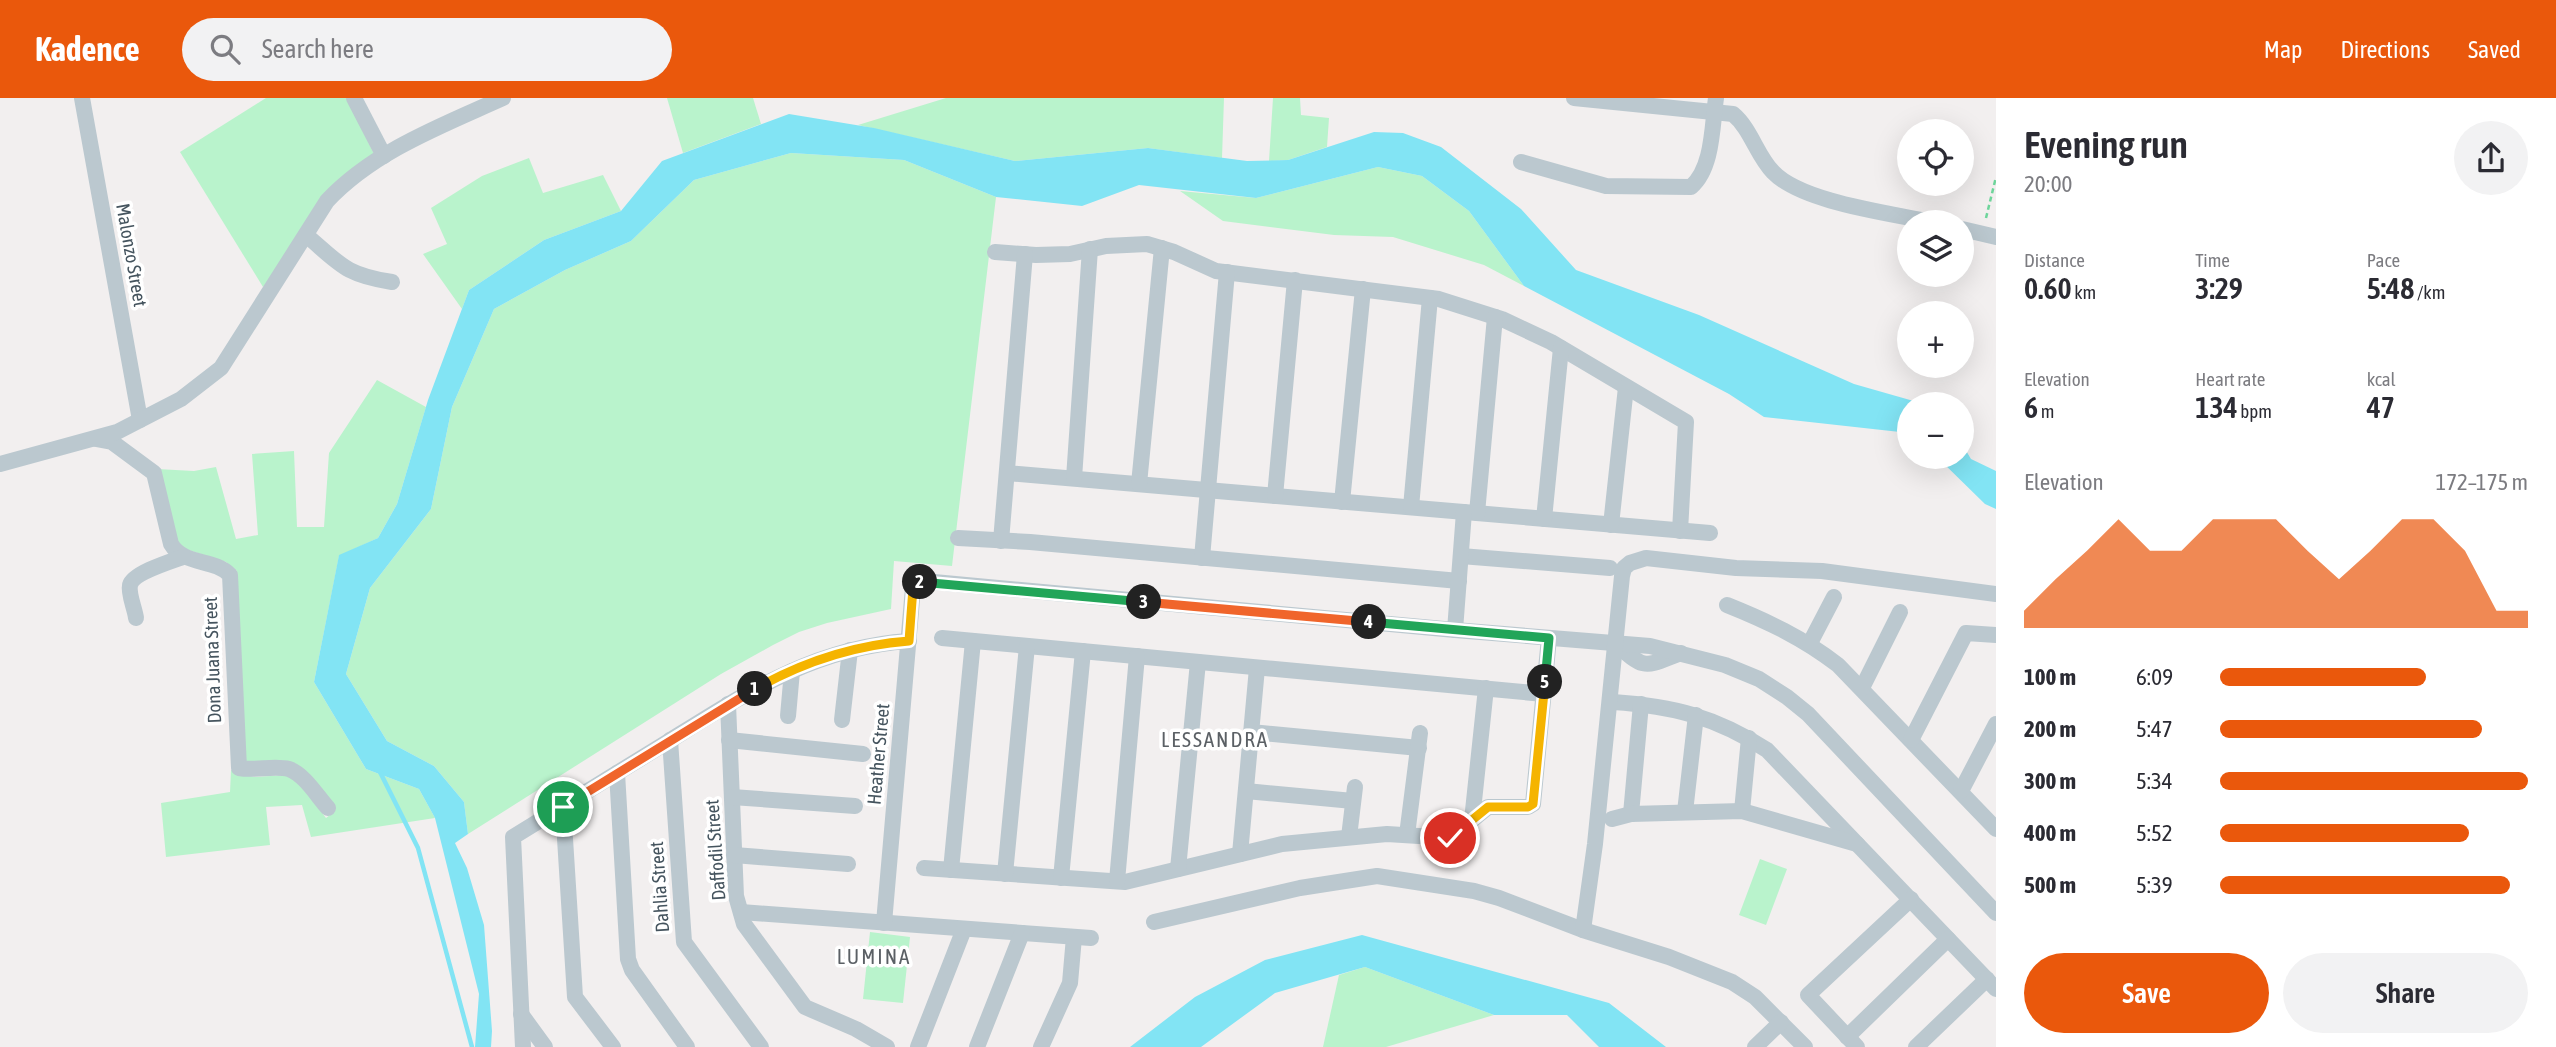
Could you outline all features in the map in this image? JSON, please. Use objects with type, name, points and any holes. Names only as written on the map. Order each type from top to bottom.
[{"type":"street","name":"Malonzo Street","points":[[82,98],[140,420]]},
{"type":"street","points":[[354,98],[384,156]]},
{"type":"street","points":[[0,464],[117,432],[181,398],[221,368],[327,201],[343,184],[384,156],[503,98]]},
{"type":"street","points":[[1574,98],[1715,105],[1738,118],[1767,166],[1789,187],[1810,195],[1897,214]]},
{"type":"street","points":[[1521,162],[1606,186],[1691,187],[1699,180],[1706,165],[1715,105]]},
{"type":"street","points":[[1974,232],[1996,237]]},
{"type":"street","points":[[306,235],[347,271],[392,282]]},
{"type":"street","points":[[995,251],[1070,254],[1106,246],[1147,244],[1216,271],[1430,298],[1495,317],[1560,348],[1686,422],[1680,531]]},
{"type":"street","points":[[1139,484],[1162,248]]},
{"type":"street","points":[[1074,478],[1090,249]]},
{"type":"street","points":[[1001,541],[1026,254]]},
{"type":"street","points":[[1202,558],[1227,272]]},
{"type":"street","points":[[1275,496],[1295,280]]},
{"type":"street","points":[[1342,502],[1363,289]]},
{"type":"street","points":[[1411,507],[1430,298]]},
{"type":"street","points":[[1495,317],[1471,513],[1461,556],[1455,631],[1650,646],[1725,665],[1759,679],[1787,696],[1849,757],[1996,913]]},
{"type":"street","points":[[1544,519],[1560,348]]},
{"type":"street","points":[[1611,525],[1626,387]]},
{"type":"street","points":[[94,439],[112,442],[154,473],[171,544],[183,557]]},
{"type":"street","points":[[1007,472],[1710,533]]},
{"type":"street","points":[[958,538],[1459,581]]},
{"type":"street","points":[[1461,556],[1611,568]]},
{"type":"street","points":[[136,618],[130,586],[133,580],[143,573],[183,557]]},
{"type":"street","name":"Dona Juana Street","points":[[183,557],[224,568],[230,575],[239,768],[252,771],[289,769],[302,778],[328,808]]},
{"type":"street","points":[[1583,930],[1595,844],[1624,568],[1637,559],[1646,558],[1736,568],[1822,571],[1996,594]]},
{"type":"street","name":"Heather Street","points":[[884,923],[913,588],[917,582],[1455,631]]},
{"type":"street","points":[[1810,643],[1834,597]]},
{"type":"street","points":[[1727,605],[1810,643],[1838,665],[1996,829]]},
{"type":"street","points":[[1862,688],[1900,612]]},
{"type":"street","points":[[1911,740],[1966,633],[1996,635]]},
{"type":"street","points":[[942,638],[1544,694]]},
{"type":"street","points":[[924,868],[1125,882],[1282,844],[1387,834],[1450,838],[1488,807],[1528,807],[1533,804],[1549,638]]},
{"type":"street","points":[[523,1047],[513,837],[763,684],[836,653],[877,643],[909,641]]},
{"type":"street","points":[[951,870],[973,641]]},
{"type":"street","points":[[1005,874],[1027,646]]},
{"type":"street","points":[[842,720],[850,650]]},
{"type":"street","points":[[1061,878],[1083,652]]},
{"type":"street","points":[[1117,881],[1137,656]]},
{"type":"street","points":[[1178,869],[1198,662]]},
{"type":"street","points":[[1240,854],[1257,668]]},
{"type":"street","points":[[788,716],[792,671]]},
{"type":"street","points":[[1472,820],[1486,688]]},
{"type":"street","points":[[1613,702],[1678,709],[1713,720],[1767,750],[1991,984],[1916,1047]]},
{"type":"street","name":"Daffodil Street","points":[[728,704],[736,896],[744,925],[805,1007],[856,1029],[887,1047]]},
{"type":"street","points":[[1631,814],[1641,704]]},
{"type":"street","points":[[1685,812],[1696,715]]},
{"type":"street","points":[[1961,791],[1996,724]]},
{"type":"street","points":[[1251,732],[1420,740],[1407,835]]},
{"type":"street","points":[[1742,811],[1749,738]]},
{"type":"street","name":"Dahlia Street","points":[[670,740],[684,943],[761,1047]]},
{"type":"street","points":[[729,740],[863,754]]},
{"type":"street","points":[[617,773],[628,959],[632,971],[687,1047]]},
{"type":"street","points":[[1246,790],[1354,794],[1349,837]]},
{"type":"street","points":[[732,797],[855,806]]},
{"type":"street","points":[[563,807],[576,997],[612,1047]]},
{"type":"street","points":[[1612,818],[1631,814],[1742,811],[1857,844]]},
{"type":"street","points":[[734,855],[848,864]]},
{"type":"street","points":[[1154,922],[1300,888],[1377,876],[1474,891],[1669,957],[1732,982],[1755,997],[1805,1047]]},
{"type":"street","points":[[1911,899],[1808,996],[1852,1042],[1948,939]]},
{"type":"street","points":[[741,912],[1091,938]]},
{"type":"street","points":[[918,1047],[964,929]]},
{"type":"street","points":[[977,1047],[1022,933]]},
{"type":"street","points":[[1041,1047],[1070,983],[1074,937]]},
{"type":"street","points":[[521,1014],[545,1047]]},
{"type":"street","points":[[1755,1047],[1781,1022]]},
{"type":"path","points":[[1974,225],[1986,220],[1996,177]]},
{"type":"green space","points":[[266,98],[347,98],[374,154],[263,287],[180,152]]},
{"type":"green space","points":[[667,98],[753,98],[761,124],[683,153]]},
{"type":"green space","points":[[946,98],[1224,98],[1222,158],[1148,148],[1015,161],[858,125]]},
{"type":"green space","points":[[1273,98],[1300,98],[1301,115],[1329,118],[1327,147],[1288,160],[1269,161]]},
{"type":"green space","points":[[791,153],[904,160],[996,197],[952,566],[894,561],[891,609],[827,623],[799,632],[773,645],[721,674],[468,834],[464,802],[434,766],[387,741],[346,674],[370,588],[431,509],[452,407],[494,309],[565,270],[631,241],[694,180]]},
{"type":"green space","points":[[529,158],[543,193],[603,175],[621,211],[544,240],[469,290],[462,309],[423,254],[447,244],[431,208],[482,176]]},
{"type":"green space","points":[[1378,167],[1422,176],[1469,211],[1524,286],[1484,265],[1393,237],[1334,235],[1223,221],[1180,191],[1256,198]]},
{"type":"green space","points":[[377,380],[426,407],[397,504],[378,538],[339,556],[314,682],[366,769],[419,789],[435,818],[311,837],[302,805],[266,807],[270,845],[166,857],[161,803],[230,792],[231,770],[254,777],[287,775],[299,783],[326,818],[335,811],[307,774],[245,762],[237,571],[226,562],[179,547],[157,469],[194,471],[216,467],[236,539],[258,535],[252,454],[294,451],[297,527],[324,527],[329,453]]},
{"type":"green space","points":[[1760,859],[1787,869],[1766,925],[1739,915]]},
{"type":"green space","points":[[870,932],[910,937],[903,1003],[863,999]]},
{"type":"green space","points":[[1365,967],[1494,1015],[1386,1047],[1323,1047],[1339,975]]},
{"type":"water","points":[[789,114],[874,128],[1015,161],[1148,148],[1247,161],[1288,160],[1374,132],[1403,133],[1441,147],[1521,209],[1576,270],[1699,315],[1854,384],[1897,396],[1897,432],[1764,417],[1729,394],[1524,286],[1469,211],[1422,176],[1378,167],[1256,198],[1139,185],[1082,206],[996,197],[904,160],[791,153],[694,180],[631,241],[565,270],[494,309],[452,407],[431,509],[370,588],[346,674],[387,741],[434,766],[464,802],[468,834],[455,843],[467,868],[484,925],[492,1031],[491,1047],[475,1047],[479,994],[435,818],[419,789],[366,769],[314,682],[339,555],[378,538],[397,504],[428,400],[469,290],[544,240],[621,211],[662,161]]},
{"type":"water","points":[[1974,460],[1996,471],[1996,509],[1985,504],[1949,469],[1974,469]]},
{"type":"water","points":[[1362,935],[1609,1003],[1666,1047],[1599,1047],[1567,1015],[1494,1015],[1365,967],[1275,993],[1201,1047],[1130,1047],[1195,997],[1265,960]]},
{"type":"waterway","points":[[380,772],[418,848],[472,1047]]},
{"type":"district","name":"LESSANDRA","points":[[1215,740]]},
{"type":"district","name":"LUMINA","points":[[874,957]]},
{"type":"route","points":[[563,807],[763,684],[836,653],[877,643],[909,641],[913,588],[917,582],[923,581],[1549,638],[1533,804],[1520,808],[1488,807],[1450,838]]}]
